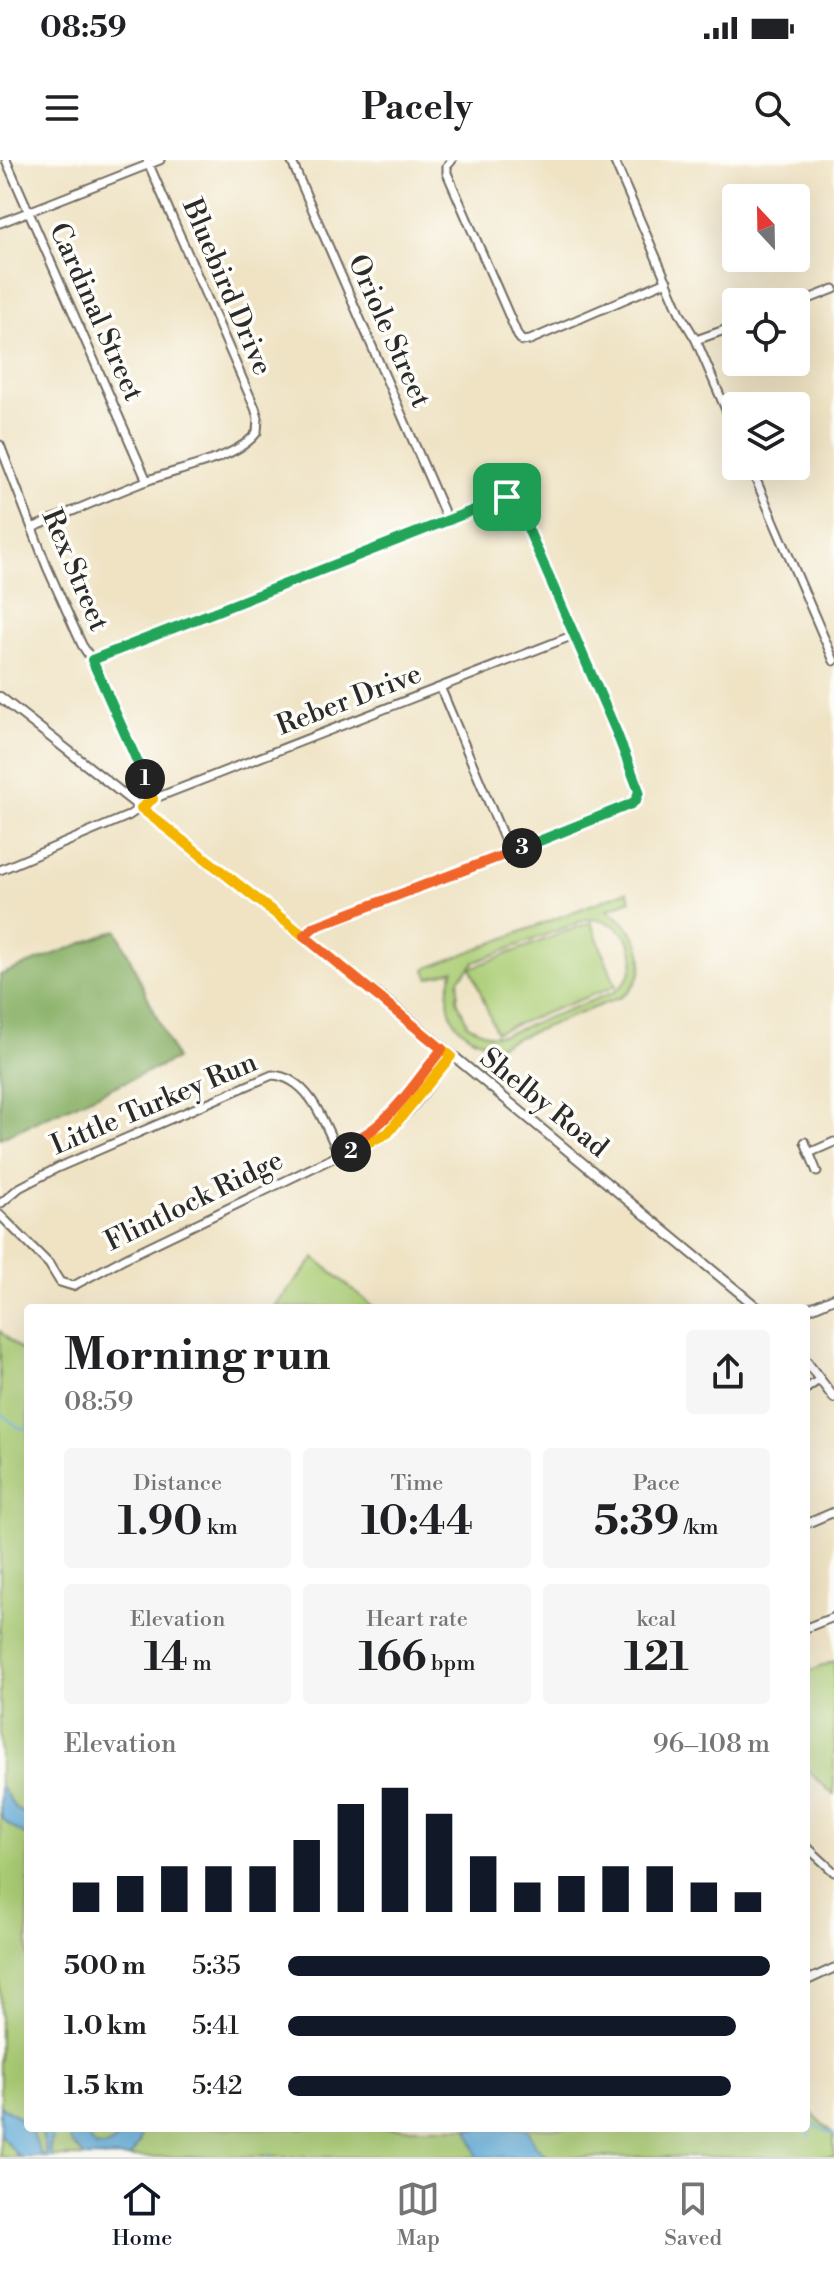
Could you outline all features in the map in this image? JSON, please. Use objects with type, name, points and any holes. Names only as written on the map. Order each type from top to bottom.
[{"type":"street","name":"Cardinal Street","points":[[6,160],[147,481]]},
{"type":"street","points":[[0,223],[148,162],[160,160]]},
{"type":"street","name":"Oriole Street","points":[[291,160],[447,519]]},
{"type":"street","points":[[614,160],[722,400]]},
{"type":"street","name":"Bluebird Drive","points":[[147,481],[243,446],[257,432],[258,418],[148,162]]},
{"type":"street","points":[[449,163],[522,341],[667,281]]},
{"type":"street","points":[[810,298],[834,289]]},
{"type":"street","points":[[696,340],[722,331]]},
{"type":"street","name":"Rex Street","points":[[0,445],[76,632],[92,660],[153,799]]},
{"type":"street","points":[[756,480],[834,661]]},
{"type":"street","points":[[32,528],[147,481]]},
{"type":"street","points":[[92,660],[501,498],[510,498],[519,508],[635,778],[638,796],[631,804],[314,927],[304,936]]},
{"type":"street","name":"Reber Drive","points":[[0,870],[128,816],[153,799],[574,635]]},
{"type":"street","points":[[441,689],[510,853]]},
{"type":"street","name":"Shelby Road","points":[[0,697],[304,936],[753,1304]]},
{"type":"street","name":"Flintlock Ridge","points":[[339,1155],[349,1141],[375,1129],[442,1049]]},
{"type":"street","name":"Flintlock Ridge","points":[[0,1215],[44,1259],[60,1282],[69,1286],[80,1283],[125,1258],[339,1155],[357,1151],[381,1138],[402,1118],[451,1056]]},
{"type":"street","name":"Little Turkey Run","points":[[0,1204],[19,1188],[43,1175],[272,1075],[290,1078],[301,1087],[323,1120],[339,1155]]},
{"type":"street","points":[[393,1110],[402,1118]]},
{"type":"street","points":[[805,1142],[817,1172]]},
{"type":"street","points":[[809,1153],[834,1142]]},
{"type":"street","points":[[810,1308],[834,1298]]},
{"type":"street","points":[[810,1366],[834,1398]]},
{"type":"street","points":[[810,1386],[820,1379]]},
{"type":"street","points":[[810,1522],[834,1512]]},
{"type":"street","points":[[810,1626],[834,1617]]},
{"type":"street","points":[[810,1850],[834,1872]]},
{"type":"street","points":[[810,1979],[834,1968]]},
{"type":"green space","points":[[627,891],[631,900],[607,910],[629,928],[641,951],[639,975],[632,987],[621,997],[499,1045],[472,1037],[454,1021],[448,998],[454,970],[429,978],[425,969]],"holes":[[[587,919],[615,926],[631,945],[632,969],[626,981],[614,992],[503,1035],[489,1035],[468,1025],[457,1000],[459,979],[475,962]]]},
{"type":"green space","points":[[591,922],[616,986],[496,1032],[471,968]]},
{"type":"green space","points":[[117,930],[176,1059],[0,1138],[0,975]]},
{"type":"green space","points":[[315,1258],[370,1304],[277,1304]]},
{"type":"green space","points":[[0,1331],[24,1353],[24,2132],[810,2132],[810,2112],[834,2135],[834,2157],[0,2157]]},
{"type":"green space","points":[[834,1661],[834,1795],[810,1773],[810,1671]]},
{"type":"water","points":[[0,1785],[16,1809],[24,1814],[24,1834],[7,1823],[0,1807]]},
{"type":"water","points":[[0,2106],[24,2123],[24,2132],[33,2134],[44,2157],[19,2157],[0,2134]]},
{"type":"water","points":[[42,2132],[53,2132],[50,2148],[52,2157],[44,2157]]},
{"type":"water","points":[[67,2132],[87,2132],[95,2147],[105,2147],[121,2132],[142,2132],[130,2157],[85,2157],[71,2142]]},
{"type":"water","points":[[469,2132],[528,2132],[547,2157],[477,2157]]},
{"type":"waterway","points":[[0,1413],[24,1428]]},
{"type":"waterway","points":[[810,2123],[834,2135]]},
{"type":"waterway","points":[[810,2132],[810,2137]]},
{"type":"route","points":[[507,497],[98,655],[92,660],[153,799],[141,808],[304,936],[399,1011],[451,1056],[388,1133],[357,1151],[339,1155],[349,1141],[375,1129],[389,1115],[442,1049],[304,936],[314,927],[631,804],[638,796],[635,778],[616,731],[519,508],[513,499],[507,497]]}]
